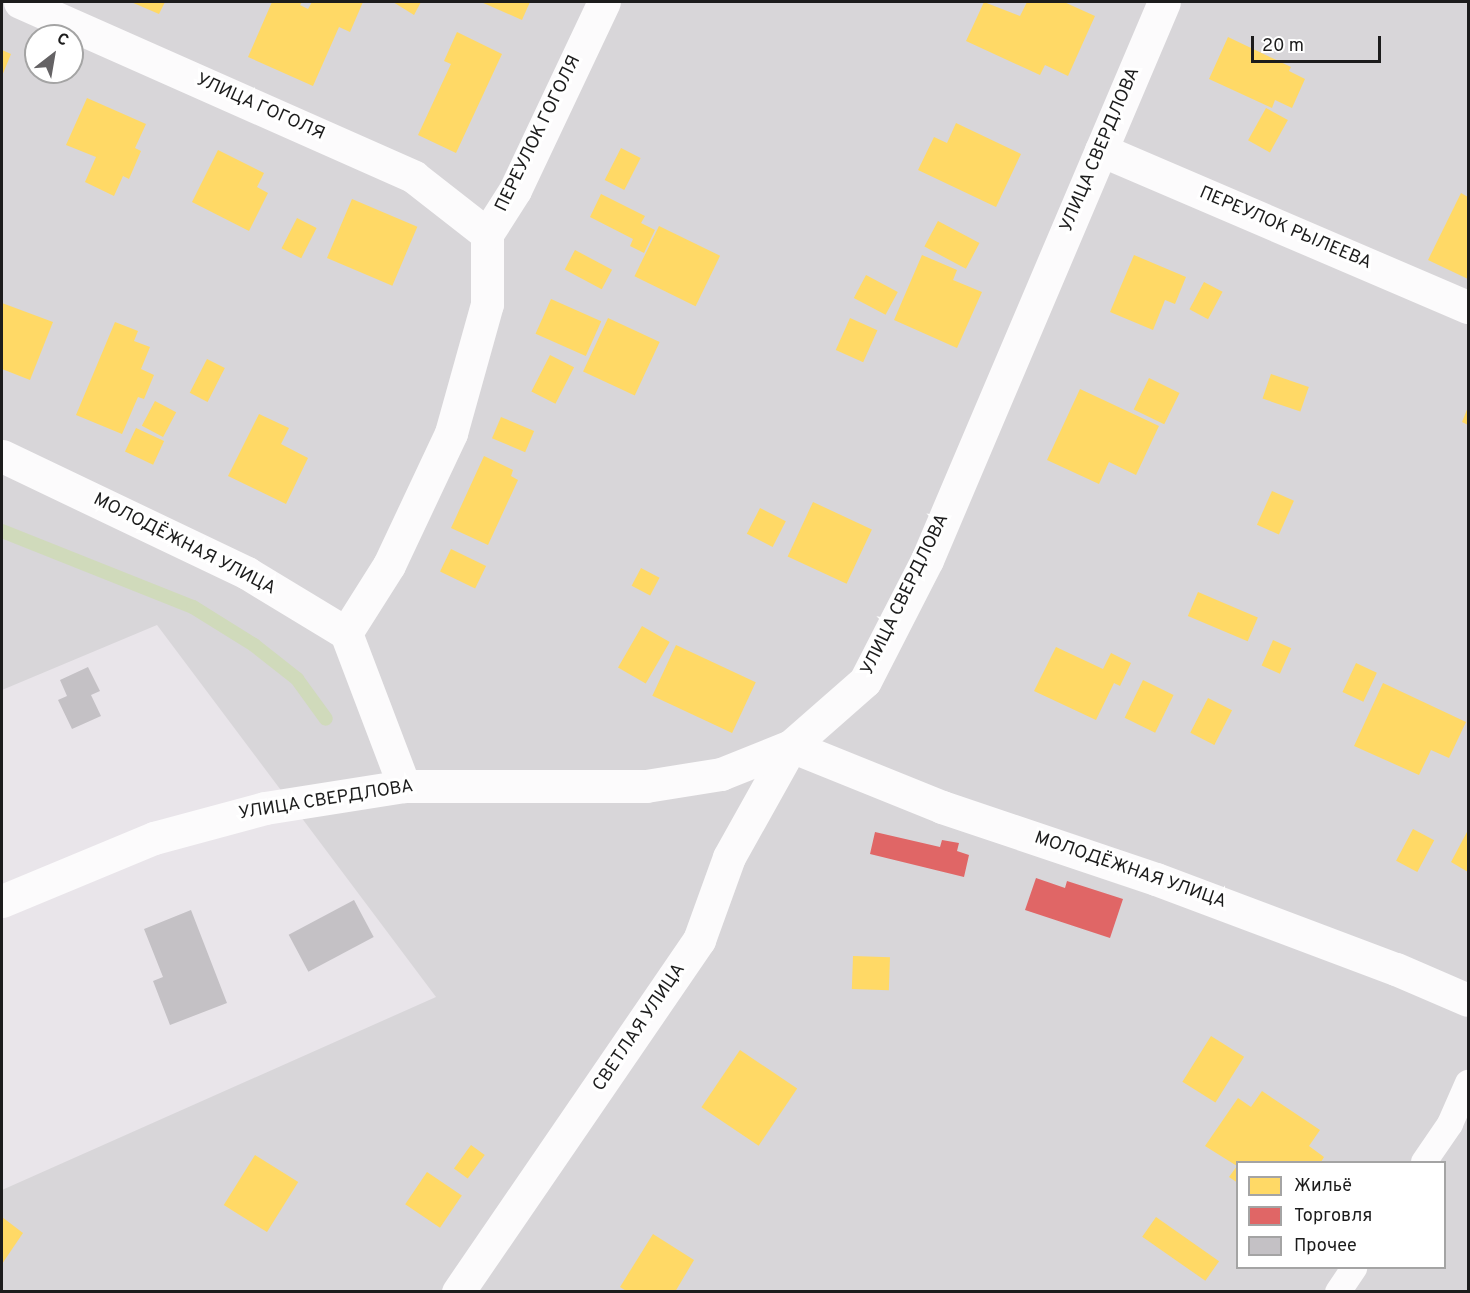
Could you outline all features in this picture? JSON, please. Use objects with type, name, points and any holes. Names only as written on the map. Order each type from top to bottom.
[{"type":"street","name":"УЛИЦА ГОГОЛЯ","points":[[20,2],[414,177],[487,234]]},
{"type":"street","name":"ПЕРЕУЛОК ГОГОЛЯ","points":[[487,234],[515,190],[603,2]]},
{"type":"street","name":"УЛИЦА СВЕРДЛОВА","points":[[2,901],[154,838],[265,808],[404,786],[646,786],[721,774],[790,746],[865,681],[927,560],[1164,2]]},
{"type":"street","name":"ПЕРЕУЛОК РЫЛЕЕВА","points":[[1101,150],[1468,307]]},
{"type":"street","points":[[404,786],[346,633],[388,565],[451,433],[487,304],[487,234]]},
{"type":"street","name":"МОЛОДЁЖНАЯ УЛИЦА","points":[[2,456],[247,573],[346,633]]},
{"type":"street","name":"МОЛОДЁЖНАЯ УЛИЦА","points":[[790,746],[942,807],[1156,879],[1396,969],[1468,1000]]},
{"type":"street","name":"СВЕТЛАЯ УЛИЦА","points":[[459,1292],[692,950],[729,857],[790,746]]},
{"type":"lane","points":[[1425,1161],[1450,1124],[1468,1083]]},
{"type":"lane","points":[[1338,1292],[1353,1269]]},
{"type":"shaded area","points":[[2,2],[1468,2],[1468,1291],[2,1291],[2,1190],[436,997],[157,625],[2,690]]},
{"type":"building: Жильё","points":[[131,2],[165,2],[159,14]]},
{"type":"building: Жильё","points":[[272,2],[302,2],[300,5],[308,9],[312,2],[363,2],[350,32],[339,27],[313,86],[248,57]]},
{"type":"building: Жильё","points":[[393,2],[421,2],[414,15]]},
{"type":"building: Жильё","points":[[481,2],[530,2],[522,20]]},
{"type":"building: Жильё","points":[[984,2],[1020,16],[1027,2],[1064,2],[1095,16],[1068,76],[1045,65],[1040,75],[966,41]]},
{"type":"building: Жильё","points":[[457,32],[502,54],[456,153],[418,135],[451,64],[444,61]]},
{"type":"building: Жильё","points":[[1228,37],[1291,67],[1289,71],[1305,79],[1292,108],[1275,100],[1272,108],[1209,79]]},
{"type":"building: Жильё","points":[[2,50],[11,54],[2,76]]},
{"type":"building: Жильё","points":[[87,98],[146,124],[135,148],[141,151],[129,179],[123,176],[114,196],[85,182],[96,157],[66,145]]},
{"type":"building: Жильё","points":[[1266,108],[1288,120],[1270,152],[1248,140]]},
{"type":"building: Жильё","points":[[956,123],[1021,154],[996,207],[918,170],[934,137],[947,143]]},
{"type":"building: Жильё","points":[[621,148],[641,158],[624,190],[605,180]]},
{"type":"building: Жильё","points":[[218,150],[264,173],[257,187],[268,193],[249,231],[192,202]]},
{"type":"building: Жильё","points":[[1461,193],[1468,197],[1468,279],[1428,260]]},
{"type":"building: Жильё","points":[[601,194],[645,216],[641,223],[655,230],[644,253],[630,246],[633,239],[590,217]]},
{"type":"building: Жильё","points":[[352,199],[417,227],[392,286],[327,258]]},
{"type":"building: Жильё","points":[[297,218],[317,228],[301,258],[282,248]]},
{"type":"building: Жильё","points":[[938,221],[979,243],[966,269],[924,247]]},
{"type":"building: Жильё","points":[[659,226],[720,256],[696,306],[634,276]]},
{"type":"building: Жильё","points":[[575,250],[612,270],[602,289],[565,269]]},
{"type":"building: Жильё","points":[[922,255],[957,270],[953,280],[982,292],[957,348],[894,320]]},
{"type":"building: Жильё","points":[[1134,255],[1186,277],[1175,304],[1165,300],[1153,330],[1110,312]]},
{"type":"building: Жильё","points":[[866,275],[898,292],[886,315],[854,298]]},
{"type":"building: Жильё","points":[[1204,282],[1223,292],[1208,319],[1189,309]]},
{"type":"building: Жильё","points":[[551,299],[601,321],[586,356],[536,334]]},
{"type":"building: Жильё","points":[[2,303],[53,322],[30,380],[2,369]]},
{"type":"building: Жильё","points":[[608,318],[660,342],[635,396],[583,371]]},
{"type":"building: Жильё","points":[[850,318],[877,330],[863,362],[836,350]]},
{"type":"building: Жильё","points":[[115,322],[138,331],[134,341],[150,347],[141,369],[154,375],[144,399],[138,397],[122,434],[76,415]]},
{"type":"building: Жильё","points":[[550,355],[574,367],[555,404],[531,392]]},
{"type":"building: Жильё","points":[[207,359],[225,368],[208,402],[190,393]]},
{"type":"building: Жильё","points":[[1271,374],[1309,387],[1300,412],[1263,399]]},
{"type":"building: Жильё","points":[[1149,378],[1180,393],[1164,424],[1134,409]]},
{"type":"building: Жильё","points":[[1080,389],[1159,426],[1136,475],[1109,462],[1099,484],[1047,460]]},
{"type":"building: Жильё","points":[[155,401],[176,412],[163,437],[142,426]]},
{"type":"building: Жильё","points":[[1468,407],[1468,425],[1462,422]]},
{"type":"building: Жильё","points":[[259,414],[289,428],[281,444],[308,458],[286,504],[228,476]]},
{"type":"building: Жильё","points":[[501,417],[534,431],[525,452],[492,438]]},
{"type":"building: Жильё","points":[[136,428],[164,441],[153,465],[125,452]]},
{"type":"building: Жильё","points":[[484,456],[513,470],[511,476],[518,480],[488,545],[451,528]]},
{"type":"building: Жильё","points":[[1272,491],[1294,501],[1279,535],[1257,525]]},
{"type":"building: Жильё","points":[[813,502],[872,529],[847,584],[788,556]]},
{"type":"building: Жильё","points":[[760,508],[786,521],[773,547],[747,534]]},
{"type":"building: Жильё","points":[[451,549],[486,566],[475,589],[440,571]]},
{"type":"building: Жильё","points":[[641,568],[660,578],[650,596],[632,586]]},
{"type":"building: Жильё","points":[[1198,592],[1258,617],[1248,641],[1188,616]]},
{"type":"building: Жильё","points":[[642,626],[670,642],[646,684],[618,668]]},
{"type":"building: Жильё","points":[[1273,640],[1291,648],[1280,674],[1262,666]]},
{"type":"building: Жильё","points":[[676,645],[756,682],[732,733],[652,696]]},
{"type":"building: Жильё","points":[[1056,647],[1103,669],[1111,653],[1131,663],[1120,686],[1114,683],[1096,720],[1034,691]]},
{"type":"building: Жильё","points":[[1356,663],[1377,673],[1363,702],[1342,692]]},
{"type":"building: Жильё","points":[[1143,680],[1174,695],[1155,733],[1125,718]]},
{"type":"building: Жильё","points":[[1383,683],[1466,722],[1449,758],[1431,750],[1419,775],[1354,746]]},
{"type":"building: Жильё","points":[[1208,698],[1232,710],[1214,745],[1190,733]]},
{"type":"building: Жильё","points":[[1413,829],[1434,840],[1417,872],[1396,861]]},
{"type":"building: Жильё","points":[[1468,830],[1468,872],[1451,862]]},
{"type":"building: Жильё","points":[[853,956],[890,957],[889,990],[852,989]]},
{"type":"building: Жильё","points":[[1211,1036],[1244,1057],[1215,1102],[1182,1082]]},
{"type":"building: Жильё","points":[[740,1050],[797,1089],[759,1146],[701,1107]]},
{"type":"building: Жильё","points":[[1262,1091],[1320,1130],[1309,1146],[1324,1157],[1322,1161],[1236,1161],[1236,1165],[1205,1146],[1238,1098],[1251,1107]]},
{"type":"building: Жильё","points":[[471,1145],[485,1155],[468,1178],[454,1168]]},
{"type":"building: Жильё","points":[[255,1155],[298,1182],[267,1232],[224,1205]]},
{"type":"building: Жильё","points":[[1236,1167],[1236,1182],[1229,1177]]},
{"type":"building: Жильё","points":[[427,1172],[462,1195],[440,1228],[405,1204]]},
{"type":"building: Жильё","points":[[2,1217],[23,1233],[2,1264]]},
{"type":"building: Жильё","points":[[1156,1217],[1219,1261],[1205,1281],[1142,1237]]},
{"type":"building: Жильё","points":[[653,1234],[694,1260],[675,1292],[628,1292],[620,1287]]},
{"type":"building: Торговля","points":[[875,832],[940,847],[942,840],[959,843],[957,851],[969,855],[964,877],[870,854]]},
{"type":"building: Торговля","points":[[1036,878],[1065,888],[1067,881],[1123,899],[1110,938],[1025,910]]},
{"type":"building: Прочее","points":[[88,667],[100,691],[91,695],[101,716],[72,729],[58,700],[67,696],[60,680]]},
{"type":"building: Прочее","points":[[354,900],[374,937],[308,972],[289,935]]},
{"type":"building: Прочее","points":[[191,910],[227,1003],[170,1025],[153,981],[163,977],[144,929]]},
{"type":"waterway","points":[[2,531],[193,607],[254,645],[297,679],[326,719]]}]
